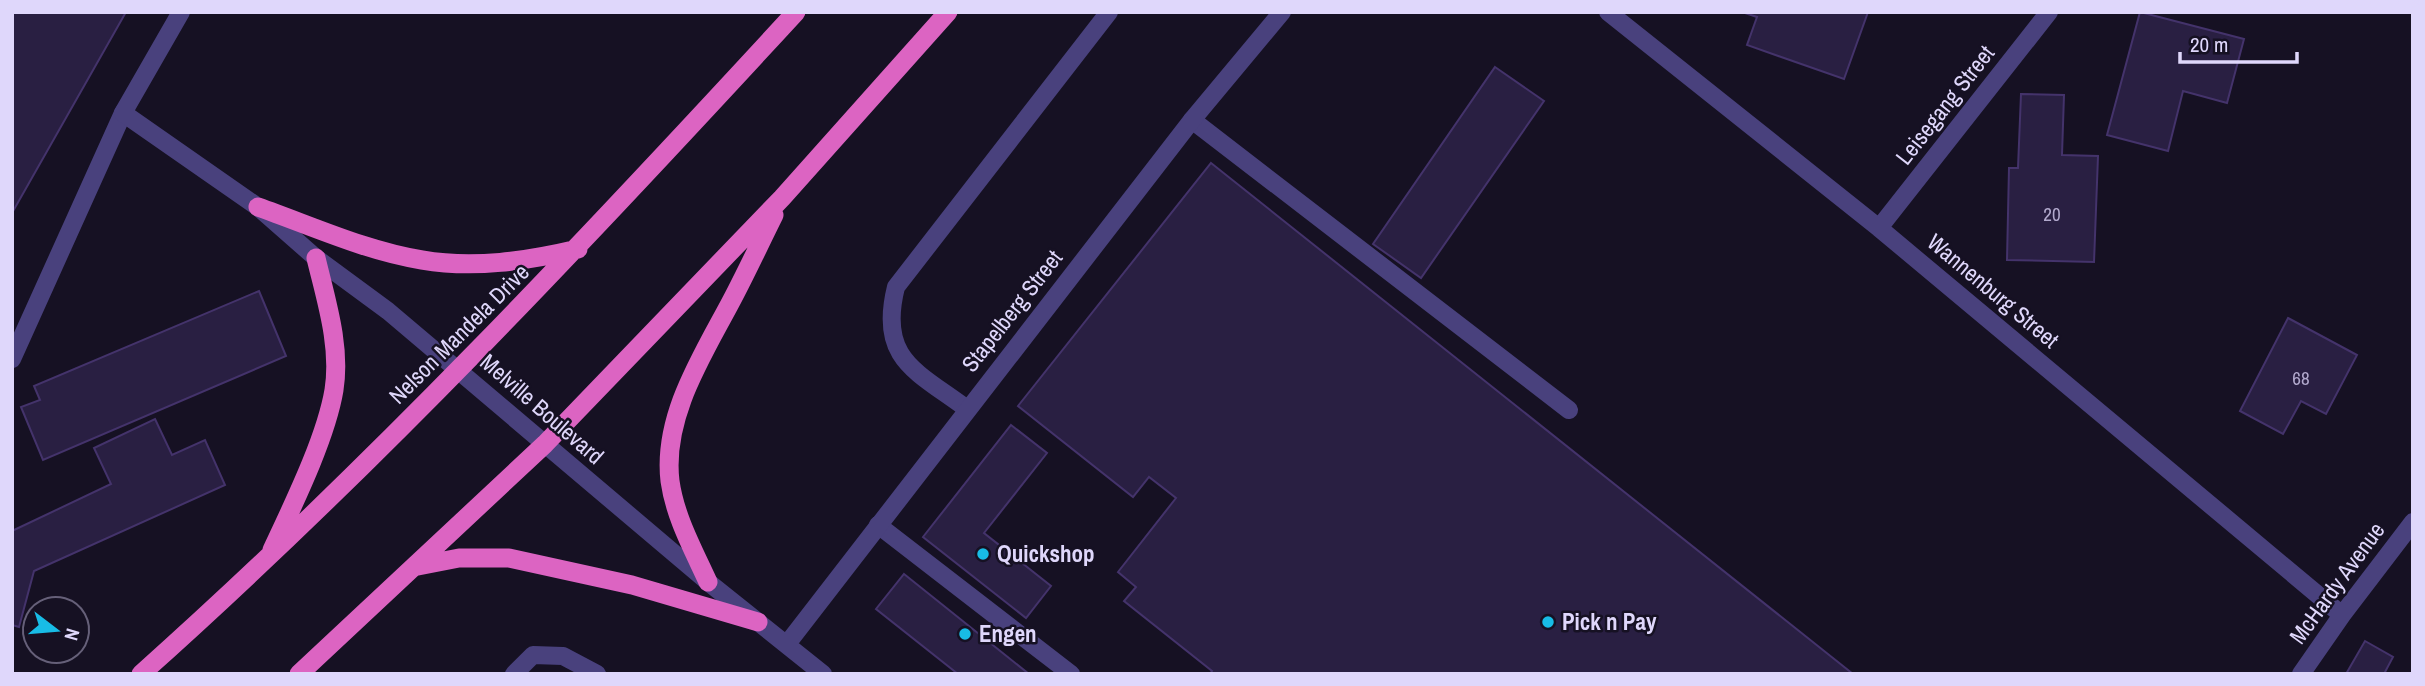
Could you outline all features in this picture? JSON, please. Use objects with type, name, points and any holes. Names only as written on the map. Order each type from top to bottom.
[{"type":"highway","name":"Nelson Mandela Drive","points":[[141,674],[265,563],[460,370],[578,249],[796,12]]},
{"type":"highway","points":[[299,674],[545,444],[782,198],[948,12]]},
{"type":"highway","points":[[708,582],[677,513],[670,480],[673,440],[681,403],[699,360],[782,198]]},
{"type":"highway","points":[[258,207],[364,245],[423,261],[479,264],[527,261],[578,249]]},
{"type":"highway","points":[[265,563],[299,494],[334,390],[335,349],[316,258]]},
{"type":"highway","points":[[417,566],[459,558],[509,558],[632,585],[758,622]]},
{"type":"street","points":[[12,359],[123,113],[181,12]]},
{"type":"street","points":[[967,409],[904,362],[892,336],[889,317],[897,287],[1110,12]]},
{"type":"street","name":"Stapelberg Street","points":[[787,644],[1192,120],[1282,12]]},
{"type":"street","name":"Wannenburg Street","points":[[1608,12],[1879,228],[2342,615]]},
{"type":"street","name":"Leisegang Street","points":[[1879,228],[2049,12]]},
{"type":"street","name":"Melville Boulevard","points":[[123,113],[258,207],[316,258],[460,370],[708,582],[823,674]]},
{"type":"street","points":[[1192,120],[1569,410]]},
{"type":"street","name":"McHardy Avenue","points":[[2301,674],[2413,522]]},
{"type":"street","points":[[878,525],[1072,674]]},
{"type":"street","points":[[514,674],[533,655],[563,656],[597,674]]},
{"type":"building","points":[[12,12],[126,12],[12,213]]},
{"type":"building","points":[[1742,12],[1868,12],[1844,79],[1747,45],[1757,17]]},
{"type":"building","points":[[2140,12],[2244,39],[2227,103],[2183,91],[2168,151],[2107,135]]},
{"type":"building","points":[[1495,67],[1544,101],[1421,278],[1373,244]]},
{"type":"building","points":[[2021,94],[2064,95],[2062,155],[2098,156],[2094,262],[2007,260],[2009,168],[2018,168]]},
{"type":"building","points":[[1211,163],[1853,674],[1210,674],[1212,671],[1124,601],[1136,587],[1118,572],[1176,498],[1149,477],[1133,497],[1018,406]]},
{"type":"building","points":[[259,291],[286,356],[43,460],[21,407],[40,400],[34,386]]},
{"type":"building","points":[[2288,318],[2357,355],[2326,414],[2301,401],[2283,434],[2240,411]]},
{"type":"building","points":[[155,419],[172,455],[205,440],[225,485],[34,571],[28,595],[21,595],[19,627],[12,625],[12,531],[111,484],[94,448]]},
{"type":"building","points":[[1011,425],[1047,453],[984,533],[1051,586],[1026,618],[923,537]]},
{"type":"building","points":[[904,574],[1029,674],[958,674],[876,609]]},
{"type":"building","points":[[2365,641],[2393,657],[2384,674],[2346,674]]},
{"type":"place","name":"Quickshop","points":[[983,554]]},
{"type":"place","name":"Pick n Pay","points":[[1548,622]]},
{"type":"place","name":"Engen","points":[[965,634]]}]
